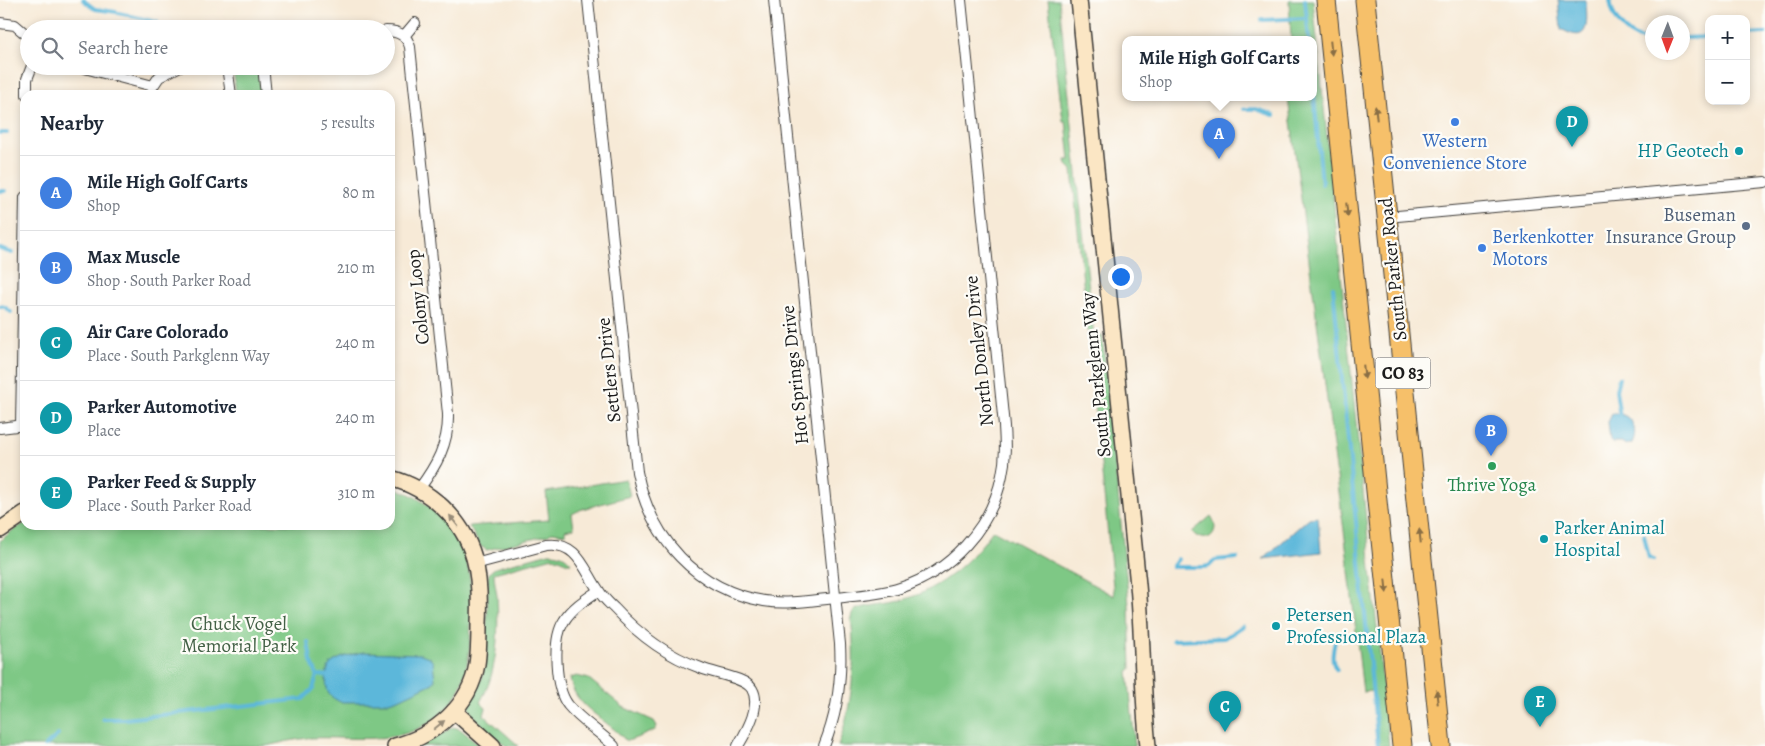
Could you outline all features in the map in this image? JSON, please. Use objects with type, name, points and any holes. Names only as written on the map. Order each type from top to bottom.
[{"type":"highway","name":"South Parker Road","points":[[1326,0],[1402,746]]},
{"type":"highway","name":"South Parker Road","points":[[1365,0],[1442,746]]},
{"type":"street","name":"Settlers Drive","points":[[588,0],[637,472],[644,500],[659,531],[670,547],[695,571],[718,586],[742,595],[775,602],[836,598]]},
{"type":"street","name":"Hot Springs Drive","points":[[774,0],[840,644],[840,671],[834,716],[824,746]]},
{"type":"street","name":"North Donley Drive","points":[[836,598],[879,593],[901,588],[922,579],[946,564],[967,544],[982,523],[994,499],[1002,476],[1005,451],[1004,426],[961,0]]},
{"type":"street","name":"South Parkglenn Way","points":[[1079,0],[1138,592],[1142,636],[1144,710],[1148,746]]},
{"type":"street","points":[[0,23],[15,25],[20,29]]},
{"type":"street","points":[[395,31],[404,36],[415,23]]},
{"type":"street","name":"Colony Loop","points":[[404,36],[410,43],[448,421],[447,437],[442,452],[419,489]]},
{"type":"street","points":[[27,90],[28,75]]},
{"type":"street","points":[[105,75],[152,90],[157,79],[164,75]]},
{"type":"street","points":[[228,75],[230,90]]},
{"type":"street","points":[[264,75],[265,90]]},
{"type":"street","points":[[1388,217],[1765,182]]},
{"type":"street","points":[[0,428],[20,426]]},
{"type":"street","points":[[395,480],[419,489],[438,503],[457,523],[469,545],[475,564],[480,594],[477,664],[471,683],[454,711],[443,722],[415,740],[396,746]]},
{"type":"street","points":[[0,530],[20,516]]},
{"type":"street","points":[[475,564],[546,545],[560,545],[569,548],[575,554],[598,591],[636,630],[666,652],[698,668],[750,685],[755,695],[755,707],[738,746]]},
{"type":"street","points":[[598,591],[572,610],[561,625],[557,644],[558,682],[569,706],[614,746]]},
{"type":"street","points":[[454,711],[493,746]]},
{"type":"green space","points":[[1048,0],[1059,0],[1094,337],[1102,336],[1104,352],[1129,605],[1131,669],[1128,672],[1135,746],[838,746],[847,714],[852,682],[851,617],[853,612],[863,607],[903,600],[917,595],[942,581],[975,553],[993,530],[1114,596],[1072,170],[1067,165],[1066,160],[1070,160],[1066,121],[1063,121]]},
{"type":"green space","points":[[1289,0],[1313,0],[1317,36],[1291,36]]},
{"type":"green space","points":[[1317,39],[1389,746],[1377,746],[1373,691],[1363,692],[1288,101],[1317,101]]},
{"type":"green space","points":[[234,75],[259,75],[260,90],[235,90]]},
{"type":"green space","points":[[626,479],[630,496],[582,509],[572,514],[574,528],[565,530],[565,534],[552,532],[549,535],[487,550],[480,546],[469,526],[549,520],[546,492]]},
{"type":"green space","name":"Chuck Vogel Memorial Park","points":[[395,488],[408,493],[439,515],[458,539],[463,550],[469,572],[471,595],[469,649],[464,677],[459,690],[442,713],[429,723],[401,735],[371,738],[310,738],[266,746],[0,746],[0,541],[20,526],[20,530],[395,530]]},
{"type":"green space","points":[[1211,516],[1215,528],[1211,536],[1202,538],[1192,532]]},
{"type":"green space","points":[[549,553],[562,555],[571,563],[553,557],[494,573],[498,609],[496,650],[491,678],[480,702],[486,708],[484,715],[519,746],[506,746],[478,722],[473,716],[469,705],[482,678],[486,658],[488,576],[495,568]]},
{"type":"green space","points":[[577,676],[589,679],[623,707],[654,721],[657,726],[655,730],[626,741],[578,697],[570,678]]},
{"type":"green space","points":[[453,727],[460,729],[481,746],[420,746]]},
{"type":"water","points":[[1558,0],[1586,0],[1587,16],[1585,29],[1582,33],[1578,35],[1571,34],[1561,29]]},
{"type":"water","points":[[1612,414],[1623,415],[1634,426],[1635,432],[1632,443],[1626,445],[1610,440],[1608,422]]},
{"type":"water","points":[[1318,517],[1321,552],[1263,559],[1309,518]]},
{"type":"water","points":[[364,652],[421,654],[429,657],[433,662],[435,680],[433,683],[389,702],[340,702],[331,697],[326,684],[327,671],[330,664],[340,658]]},
{"type":"waterway","points":[[83,0],[95,9],[116,12]]},
{"type":"waterway","points":[[1305,0],[1309,36]]},
{"type":"waterway","points":[[1610,0],[1615,16],[1624,29],[1629,34],[1645,39]]},
{"type":"waterway","points":[[118,13],[128,15]]},
{"type":"waterway","points":[[131,16],[148,20]]},
{"type":"waterway","points":[[1262,20],[1306,18]]},
{"type":"waterway","points":[[1750,34],[1765,33]]},
{"type":"waterway","points":[[1690,38],[1705,37]]},
{"type":"waterway","points":[[1315,101],[1322,184]]},
{"type":"waterway","points":[[1244,109],[1256,109],[1274,115]]},
{"type":"waterway","points":[[0,133],[7,133]]},
{"type":"waterway","points":[[0,191],[5,191]]},
{"type":"waterway","points":[[0,249],[12,253]]},
{"type":"waterway","points":[[1333,287],[1378,746]]},
{"type":"waterway","points":[[0,306],[5,307],[11,312]]},
{"type":"waterway","points":[[1619,378],[1616,390],[1620,418]]},
{"type":"waterway","points":[[1644,535],[1649,558],[1654,559]]},
{"type":"waterway","points":[[1172,567],[1203,567],[1209,566],[1215,560],[1237,558]]},
{"type":"waterway","points":[[1172,567],[1178,559]]},
{"type":"waterway","points":[[1173,640],[1225,638],[1243,626]]},
{"type":"waterway","points":[[1336,636],[1333,662],[1337,670]]},
{"type":"waterway","points":[[103,719],[125,719],[303,699],[313,689],[317,675],[311,661],[308,642]]},
{"type":"waterway","points":[[317,675],[332,676]]},
{"type":"waterway","points":[[45,746],[58,735]]},
{"type":"place","name":"Western Convenience Store","points":[[1455,122]]},
{"type":"place","name":"Parker Automotive","points":[[1572,147]]},
{"type":"place","name":"HP Geotech","points":[[1739,151]]},
{"type":"place","name":"Mile High Golf Carts","points":[[1219,159]]},
{"type":"place","name":"Buseman Insurance Group","points":[[1746,226]]},
{"type":"place","name":"Berkenkotter Motors","points":[[1482,248]]},
{"type":"place","name":"Max Muscle","points":[[1491,456]]},
{"type":"place","name":"Thrive Yoga","points":[[1492,466]]},
{"type":"place","name":"Parker Animal Hospital","points":[[1544,539]]},
{"type":"place","name":"Petersen Professional Plaza","points":[[1276,626]]},
{"type":"place","name":"Parker Feed & Supply","points":[[1540,727]]},
{"type":"place","name":"Air Care Colorado","points":[[1225,732]]}]
